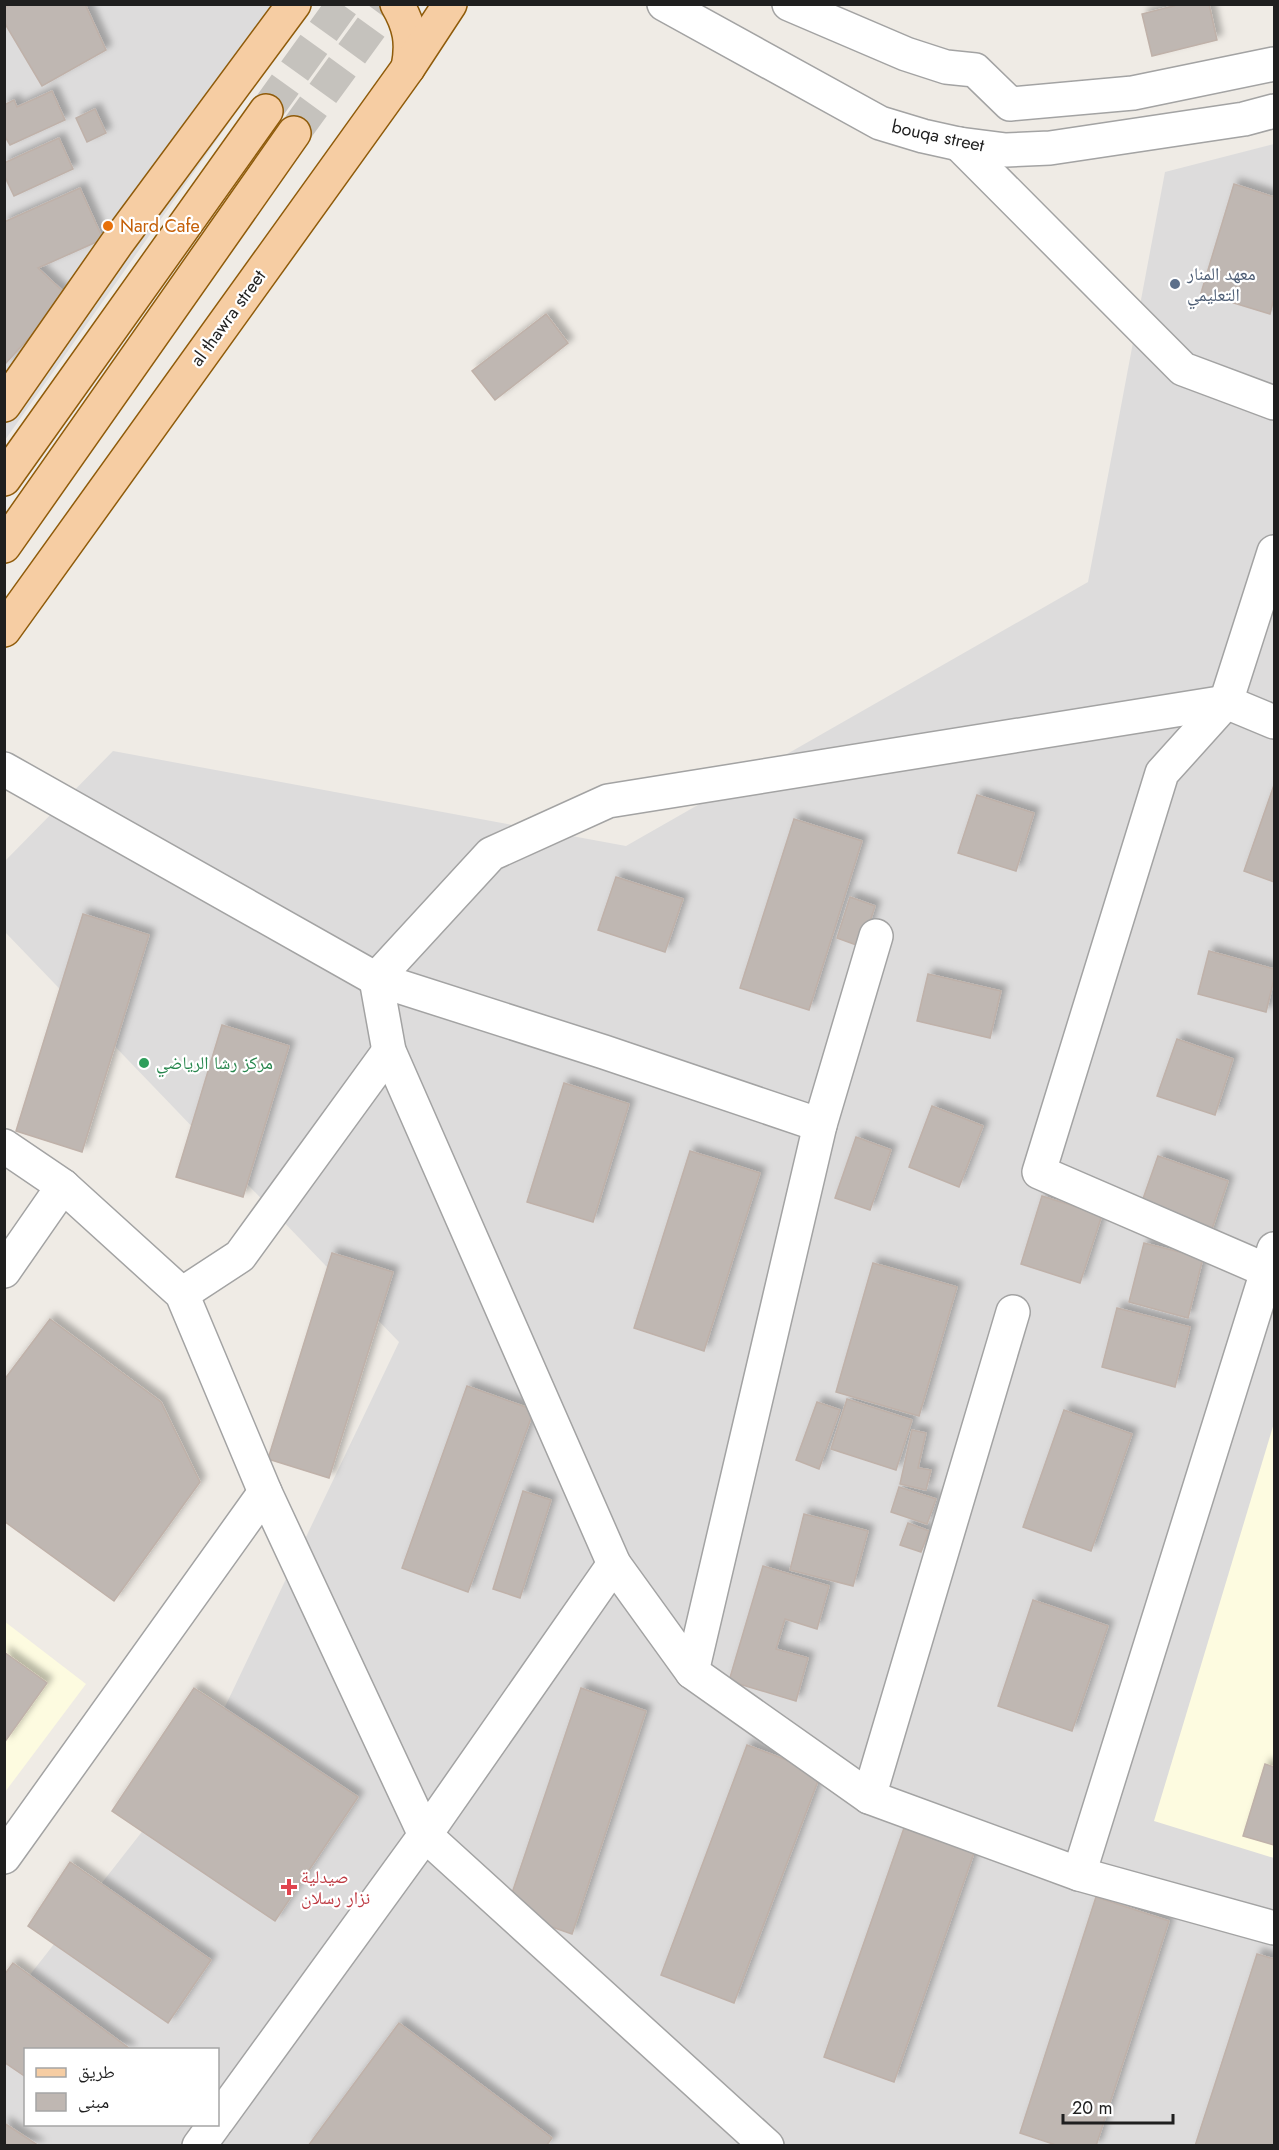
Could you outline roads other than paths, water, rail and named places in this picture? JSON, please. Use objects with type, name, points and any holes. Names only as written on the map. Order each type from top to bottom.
[{"type":"main road","points":[[4,405],[117,243],[294,4]]},
{"type":"main road","points":[[397,4],[411,33],[412,50],[408,68]]},
{"type":"main road","name":"al thawra street","points":[[4,630],[408,68],[450,4]]},
{"type":"main road","points":[[4,479],[266,111]]},
{"type":"main road","points":[[4,546],[294,133]]},
{"type":"street","name":"bouqa street","points":[[664,4],[880,123],[959,144],[1006,150],[1050,148],[1244,118],[1275,111]]},
{"type":"street","points":[[789,4],[906,54],[946,67],[975,70],[1010,104],[1133,93],[1275,64]]},
{"type":"street","points":[[959,144],[1184,369],[1275,403]]},
{"type":"street","points":[[1079,1874],[1271,1260],[1039,1172],[1162,773],[1226,702],[1275,552]]},
{"type":"street","points":[[376,979],[490,854],[608,801],[1226,702],[1275,722]]},
{"type":"street","points":[[4,769],[376,979],[616,1056],[820,1125]]},
{"type":"street","points":[[693,1672],[820,1125],[876,936]]},
{"type":"street","points":[[376,979],[389,1051],[614,1564],[693,1672],[869,1797],[1079,1874],[1275,1928]]},
{"type":"street","points":[[182,1294],[240,1256],[389,1051]]},
{"type":"street","points":[[4,1146],[63,1186],[182,1294],[265,1492],[425,1835],[767,2145]]},
{"type":"street","points":[[4,1271],[63,1186]]},
{"type":"street","points":[[869,1797],[1013,1312]]},
{"type":"street","points":[[4,1857],[14,1825],[265,1492]]},
{"type":"street","points":[[219,2119],[425,1835],[614,1564]]},
{"type":"street","points":[[199,2145],[213,2126]]},
{"type":"tunnel","points":[[266,111],[343,4]]},
{"type":"tunnel","points":[[294,133],[388,4]]},
{"type":"place","name":"Nard Cafe","points":[[108,226]]},
{"type":"place","name":"معهد المنار التعليمي","points":[[1175,284]]},
{"type":"place","name":"مركز رشا الرياضي","points":[[144,1063]]},
{"type":"place","name":"صيدلية نزار رسلان","points":[[289,1887]]}]
